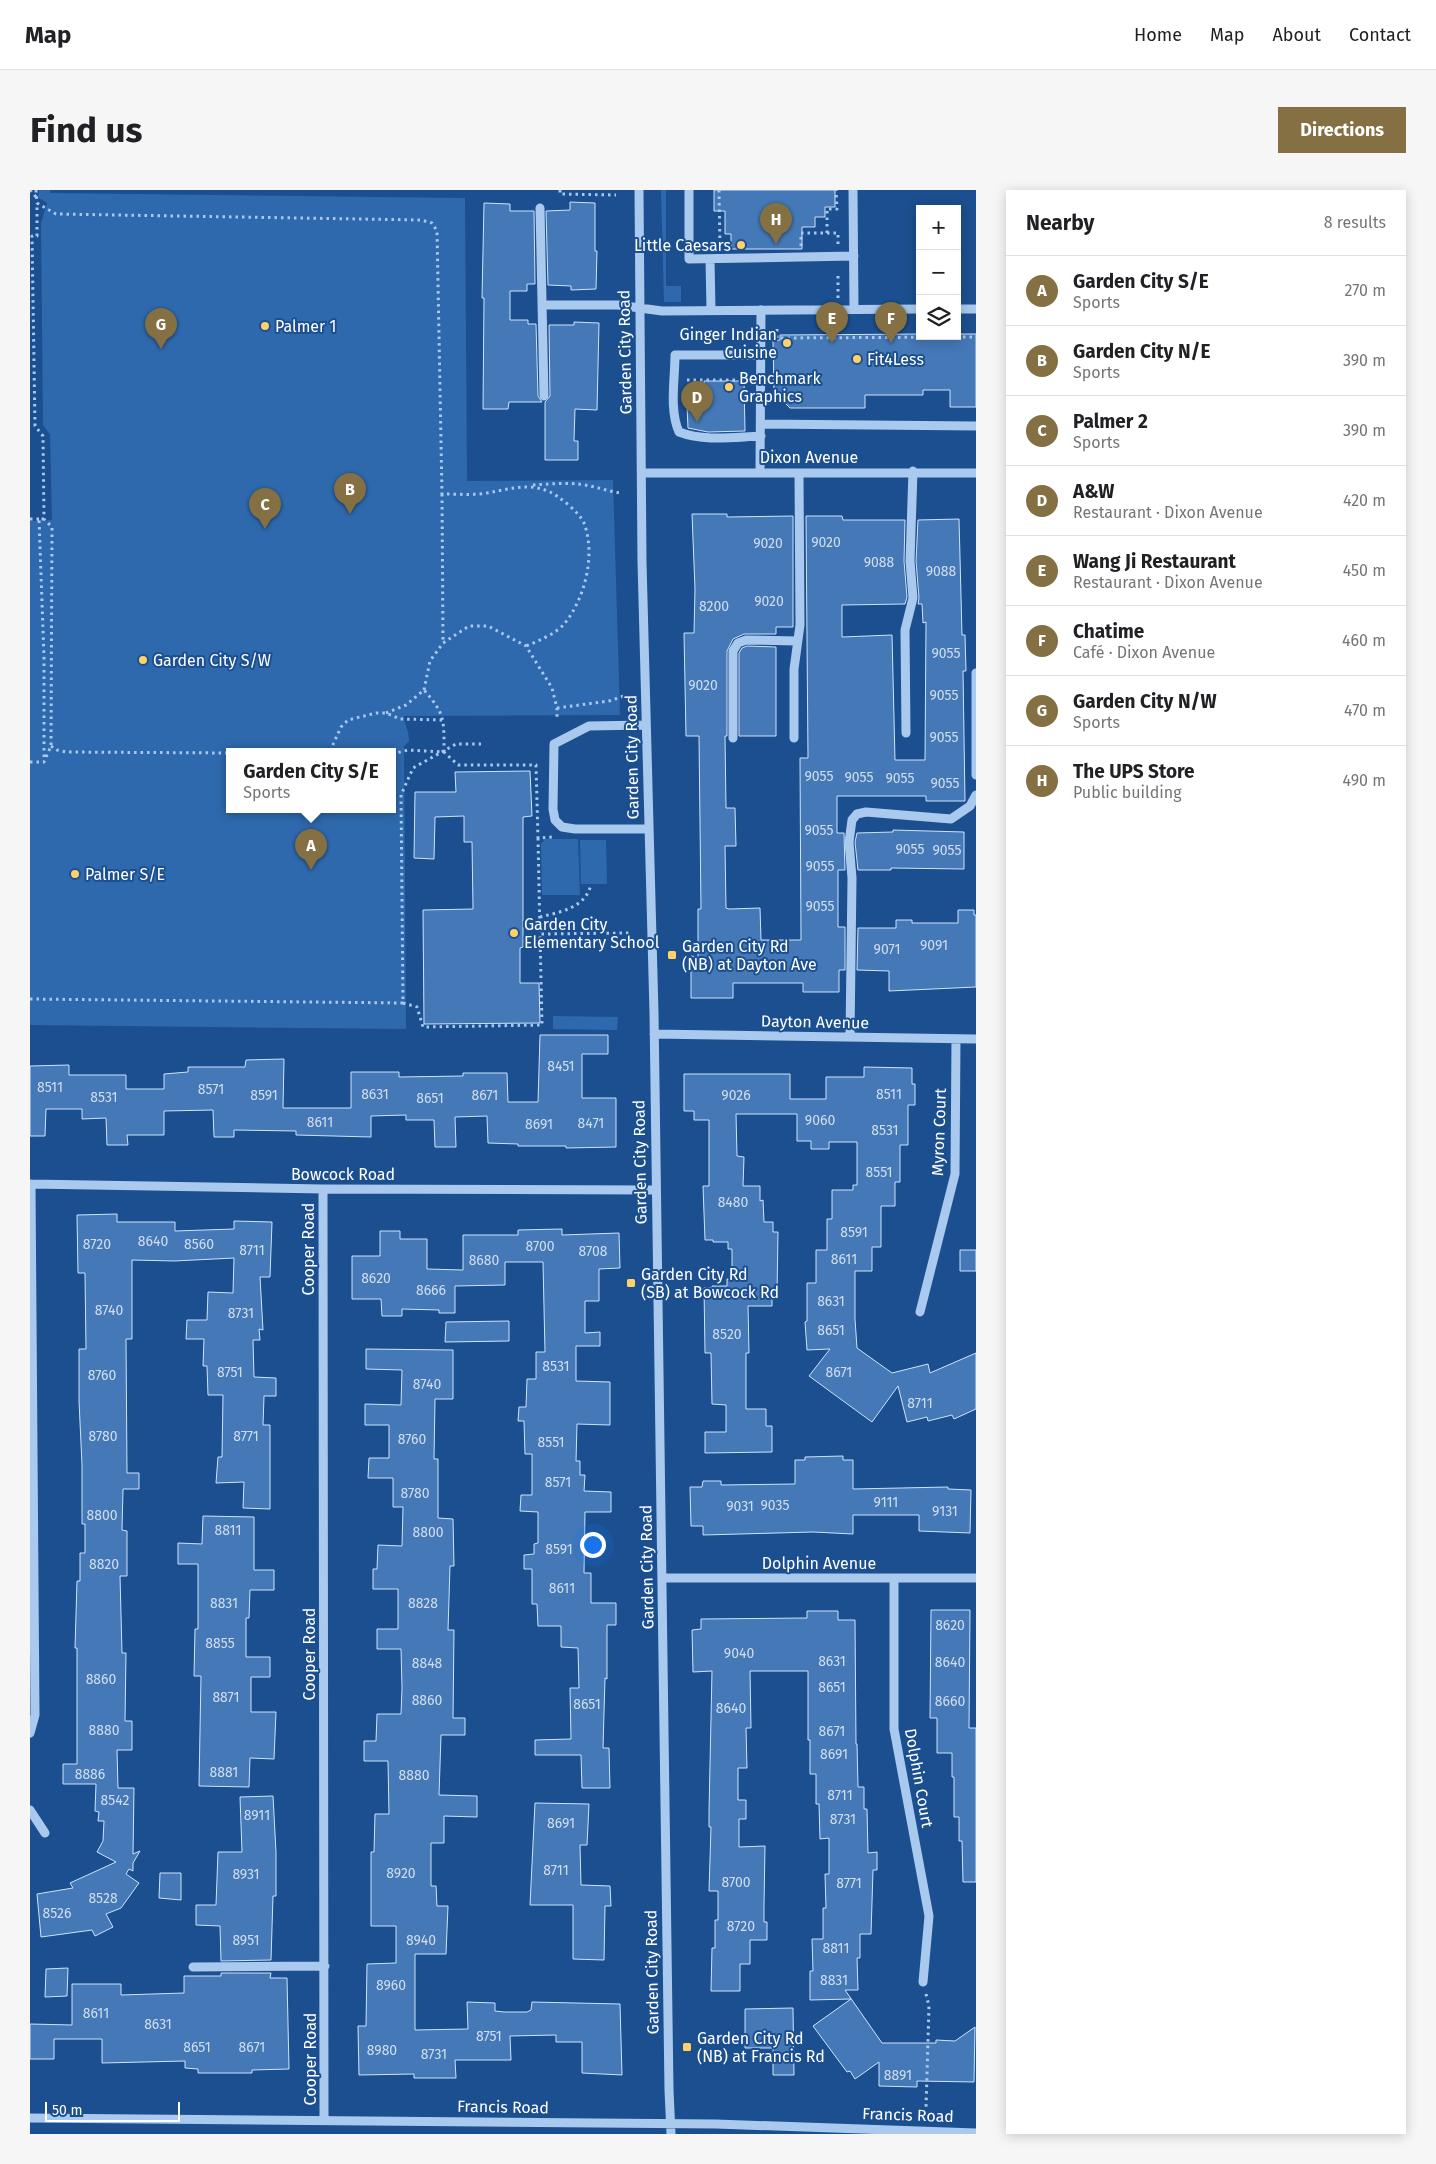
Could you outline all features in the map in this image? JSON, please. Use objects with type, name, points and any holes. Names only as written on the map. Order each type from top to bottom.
[{"type":"street","name":"Garden City Road","points":[[639,190],[646,725],[654,1034],[671,2134]]},
{"type":"street","points":[[689,190],[689,259],[854,256]]},
{"type":"street","points":[[853,190],[854,308]]},
{"type":"street","points":[[540,208],[544,396]]},
{"type":"street","points":[[710,259],[711,310]]},
{"type":"street","points":[[542,304],[618,304],[662,311],[916,309]]},
{"type":"street","points":[[961,309],[976,309]]},
{"type":"street","points":[[760,473],[761,310]]},
{"type":"street","points":[[761,355],[675,355],[674,413],[675,424],[679,432],[699,438],[761,436]]},
{"type":"street","points":[[761,424],[976,426]]},
{"type":"street","points":[[906,733],[905,630],[913,598],[910,561],[913,472]]},
{"type":"street","name":"Dixon Avenue","points":[[642,473],[976,472]]},
{"type":"street","points":[[794,738],[794,669],[800,625],[799,473]]},
{"type":"street","points":[[733,738],[733,651],[738,643],[746,640],[797,641]]},
{"type":"street","points":[[976,673],[976,775]]},
{"type":"street","points":[[646,725],[589,726],[554,744],[553,809],[555,820],[562,827],[575,829],[648,829]]},
{"type":"street","points":[[850,1038],[852,878],[849,842],[852,820],[857,814],[866,812],[951,820],[970,806],[976,795]]},
{"type":"street","name":"Dayton Avenue","points":[[654,1034],[976,1039]]},
{"type":"street","name":"Myron Court","points":[[920,1312],[955,1174],[956,1039]]},
{"type":"street","points":[[30,1184],[35,1715],[30,1733]]},
{"type":"street","name":"Bowcock Road","points":[[30,1184],[323,1189],[655,1190]]},
{"type":"street","name":"Cooper Road","points":[[323,1189],[324,2119]]},
{"type":"street","name":"Dolphin Avenue","points":[[662,1578],[976,1578]]},
{"type":"street","name":"Dolphin Court","points":[[894,1578],[894,1729],[929,1916],[924,1982]]},
{"type":"street","points":[[30,1810],[45,1833]]},
{"type":"street","points":[[193,1967],[325,1966]]},
{"type":"street","name":"Francis Road","points":[[30,2118],[671,2123],[837,2131],[976,2132]]},
{"type":"path","points":[[30,190],[36,198]]},
{"type":"path","points":[[36,190],[37,236],[32,236],[35,426],[43,436],[44,519],[52,527],[50,746],[44,762]]},
{"type":"path","points":[[560,190],[560,194],[616,195]]},
{"type":"path","points":[[719,190],[720,250]]},
{"type":"path","points":[[827,233],[827,209],[837,209],[836,190]]},
{"type":"path","points":[[37,203],[56,214],[421,220],[432,224],[437,231],[443,643]]},
{"type":"path","points":[[801,250],[801,233],[838,233],[838,251]]},
{"type":"path","points":[[838,274],[838,298]]},
{"type":"path","points":[[777,329],[777,338],[976,337]]},
{"type":"path","points":[[872,343],[873,337]]},
{"type":"path","points":[[686,386],[686,380],[750,380],[750,373]]},
{"type":"path","points":[[442,494],[478,494],[530,486],[571,484],[586,485],[620,493]]},
{"type":"path","points":[[526,646],[541,640],[563,625],[576,606],[585,581],[589,556],[583,521],[565,502],[550,492],[530,486]]},
{"type":"path","points":[[30,519],[44,519]]},
{"type":"path","points":[[39,519],[44,657],[44,762]]},
{"type":"path","points":[[330,748],[341,727],[348,720],[376,713],[386,713],[406,705],[424,690],[430,661],[443,643],[470,626],[488,626],[526,646],[552,688],[557,716]]},
{"type":"path","points":[[424,690],[437,705],[444,720],[444,752]]},
{"type":"path","points":[[557,708],[610,701],[624,696]]},
{"type":"path","points":[[386,713],[400,719],[444,720]]},
{"type":"path","points":[[404,1003],[401,795],[413,768],[456,744],[482,744]]},
{"type":"path","points":[[50,746],[66,752],[226,753]]},
{"type":"path","points":[[30,999],[404,1003],[417,1007],[423,1027],[542,1026],[536,765],[458,765],[444,752],[408,750],[396,753]]},
{"type":"path","points":[[30,762],[44,762]]},
{"type":"path","points":[[538,838],[556,837]]},
{"type":"path","points":[[540,917],[576,907],[586,896],[591,884]]},
{"type":"path","points":[[540,934],[629,933]]},
{"type":"path","points":[[924,1982],[929,2006],[926,2108]]},
{"type":"shaded area","points":[[39,190],[50,190],[50,193],[465,198],[467,481],[613,480],[620,715],[404,716],[409,741],[404,746],[406,1029],[30,1025],[30,521],[52,520],[50,435],[43,425],[41,223],[47,203],[38,197]]},
{"type":"shaded area","points":[[661,190],[666,190],[666,286],[681,286],[681,302],[664,302]]},
{"type":"shaded area","points":[[545,839],[578,839],[580,895],[542,895],[541,844]]},
{"type":"shaded area","points":[[580,840],[606,840],[607,884],[581,884]]},
{"type":"shaded area","points":[[553,1016],[618,1017],[617,1030],[553,1029]]},
{"type":"building","points":[[714,190],[835,190],[835,207],[825,207],[825,217],[815,217],[815,227],[802,227],[802,249],[731,249],[731,234],[725,234],[725,211],[714,211]]},
{"type":"building","points":[[570,202],[595,203],[596,289],[571,290],[571,286],[548,285],[546,211],[570,210]]},
{"type":"building","points":[[484,203],[510,204],[510,211],[534,211],[535,284],[527,284],[527,291],[510,291],[510,320],[528,320],[528,324],[536,324],[538,396],[542,402],[509,402],[508,409],[483,409],[484,298],[482,298]]},
{"type":"building","points":[[574,322],[599,323],[597,410],[575,409],[574,441],[578,441],[578,460],[545,460],[545,402],[550,396],[549,325],[574,325]]},
{"type":"building","points":[[916,334],[916,340],[961,340],[961,334],[976,334],[976,407],[950,407],[950,390],[923,390],[923,395],[865,395],[865,408],[790,408],[774,392],[773,341],[780,340],[780,335]]},
{"type":"building","points":[[704,381],[744,381],[745,431],[708,432],[688,428],[687,406],[705,406]]},
{"type":"building","points":[[692,514],[727,514],[727,517],[793,516],[793,627],[776,627],[776,634],[744,634],[733,639],[727,651],[726,808],[735,808],[736,846],[725,846],[726,908],[760,908],[761,940],[801,940],[800,758],[808,758],[806,516],[842,516],[843,520],[905,520],[904,561],[907,597],[905,604],[842,605],[842,637],[892,635],[895,760],[925,760],[926,622],[923,623],[922,604],[918,604],[916,561],[918,520],[959,519],[962,635],[965,635],[966,671],[963,671],[965,801],[926,801],[926,796],[837,796],[837,833],[844,833],[845,870],[838,870],[838,927],[845,927],[845,970],[839,970],[839,992],[803,992],[803,983],[733,983],[733,998],[691,998],[691,956],[698,957],[698,909],[701,909],[699,736],[686,736],[684,633],[694,633],[695,589]]},
{"type":"building","points":[[747,646],[776,647],[776,736],[739,736],[739,653],[742,648]]},
{"type":"building","points":[[530,771],[532,816],[523,817],[523,947],[520,948],[520,983],[539,983],[540,1023],[424,1024],[423,910],[473,909],[472,842],[464,842],[464,816],[435,817],[434,859],[414,858],[415,792],[456,792],[455,772]]},
{"type":"building","points":[[893,830],[964,832],[964,869],[891,868],[891,870],[858,870],[855,842],[857,833],[893,832]]},
{"type":"building","points":[[958,910],[974,910],[974,915],[976,915],[976,987],[889,991],[889,971],[857,970],[858,928],[896,928],[896,920],[912,920],[912,923],[958,923]]},
{"type":"building","points":[[540,1035],[608,1035],[608,1054],[582,1054],[582,1098],[616,1098],[616,1147],[566,1148],[566,1146],[518,1146],[518,1144],[488,1143],[487,1116],[455,1117],[456,1147],[435,1147],[434,1120],[406,1120],[406,1115],[371,1116],[371,1137],[296,1135],[296,1131],[234,1130],[234,1137],[214,1137],[213,1110],[164,1111],[164,1135],[127,1135],[128,1145],[107,1145],[106,1118],[82,1119],[82,1109],[46,1109],[45,1136],[30,1136],[30,1066],[69,1065],[69,1075],[126,1075],[126,1089],[164,1089],[164,1074],[188,1072],[188,1067],[245,1067],[246,1060],[284,1059],[283,1108],[351,1108],[351,1072],[399,1072],[399,1077],[463,1076],[463,1073],[507,1073],[508,1102],[538,1102]]},
{"type":"building","points":[[864,1067],[912,1068],[912,1084],[915,1084],[915,1105],[908,1105],[908,1145],[900,1145],[900,1182],[895,1182],[895,1206],[881,1206],[881,1247],[872,1247],[872,1271],[855,1271],[857,1348],[892,1373],[928,1364],[930,1373],[976,1353],[976,1409],[954,1419],[952,1415],[928,1421],[927,1417],[907,1422],[898,1386],[872,1422],[809,1376],[830,1349],[807,1350],[805,1322],[807,1321],[807,1283],[816,1283],[816,1250],[827,1250],[827,1219],[832,1219],[832,1190],[853,1190],[853,1185],[857,1185],[857,1142],[829,1142],[829,1149],[811,1149],[811,1141],[797,1141],[797,1114],[736,1114],[737,1156],[744,1157],[743,1186],[760,1186],[760,1201],[763,1200],[764,1222],[773,1222],[773,1232],[778,1232],[777,1296],[772,1296],[772,1306],[748,1306],[749,1353],[746,1353],[746,1409],[766,1409],[766,1426],[772,1426],[772,1452],[705,1453],[705,1432],[726,1432],[726,1405],[712,1404],[711,1353],[705,1353],[704,1288],[727,1286],[727,1279],[732,1279],[732,1249],[728,1249],[728,1242],[705,1240],[703,1186],[709,1186],[709,1120],[694,1120],[694,1111],[684,1111],[684,1074],[790,1074],[790,1099],[826,1099],[826,1077],[864,1077]]},
{"type":"building","points":[[117,1214],[117,1222],[175,1222],[175,1231],[234,1229],[234,1221],[272,1222],[270,1277],[260,1277],[263,1330],[259,1329],[260,1340],[253,1340],[254,1377],[276,1378],[276,1396],[264,1396],[263,1425],[270,1425],[270,1509],[243,1508],[244,1482],[216,1483],[218,1457],[222,1457],[223,1395],[208,1395],[207,1366],[203,1366],[204,1339],[186,1339],[187,1320],[207,1320],[208,1292],[233,1293],[234,1258],[174,1261],[132,1260],[132,1339],[126,1339],[127,1473],[139,1473],[139,1489],[123,1489],[122,1530],[127,1531],[127,1576],[120,1576],[122,1653],[126,1653],[125,1721],[132,1721],[132,1750],[117,1750],[118,1788],[134,1788],[133,1854],[140,1851],[133,1863],[133,1871],[129,1869],[126,1874],[139,1883],[121,1908],[106,1914],[113,1927],[95,1936],[92,1930],[41,1937],[37,1894],[73,1888],[70,1883],[116,1862],[97,1852],[103,1841],[104,1821],[98,1821],[99,1812],[95,1811],[96,1784],[63,1784],[63,1764],[77,1764],[77,1648],[75,1648],[77,1581],[80,1581],[80,1553],[85,1553],[85,1524],[82,1524],[79,1349],[86,1349],[85,1273],[78,1273],[77,1215]]},
{"type":"building","points":[[562,1229],[562,1235],[619,1233],[620,1268],[599,1269],[599,1301],[585,1301],[585,1333],[600,1332],[600,1346],[576,1346],[576,1381],[610,1382],[610,1425],[577,1424],[576,1461],[580,1461],[580,1475],[585,1475],[584,1491],[611,1492],[611,1512],[585,1512],[584,1573],[591,1573],[591,1603],[616,1603],[616,1625],[607,1625],[607,1679],[605,1678],[603,1748],[609,1748],[610,1788],[582,1788],[581,1755],[535,1755],[535,1740],[571,1739],[570,1688],[579,1688],[578,1648],[561,1647],[561,1626],[538,1626],[537,1604],[532,1604],[532,1569],[524,1569],[524,1555],[534,1554],[534,1544],[538,1543],[538,1512],[520,1511],[521,1495],[532,1495],[532,1454],[525,1454],[524,1421],[518,1421],[519,1407],[526,1407],[527,1379],[536,1379],[536,1352],[545,1352],[543,1262],[505,1262],[505,1285],[455,1286],[455,1313],[439,1313],[439,1310],[402,1309],[402,1316],[382,1316],[381,1299],[352,1299],[352,1256],[380,1256],[380,1231],[400,1231],[400,1239],[427,1239],[427,1269],[463,1270],[463,1235],[518,1235],[518,1230]]},
{"type":"building","points":[[960,1250],[976,1250],[976,1271],[960,1271]]},
{"type":"building","points":[[509,1321],[509,1341],[445,1342],[446,1322]]},
{"type":"building","points":[[366,1349],[453,1350],[453,1399],[435,1399],[434,1459],[438,1459],[438,1518],[453,1519],[454,1566],[450,1566],[448,1630],[454,1630],[453,1718],[465,1718],[465,1735],[441,1735],[439,1795],[477,1796],[477,1817],[444,1816],[444,1843],[431,1843],[431,1886],[436,1886],[437,1906],[448,1906],[446,1954],[415,1954],[415,2030],[468,2029],[467,2002],[495,2003],[495,2011],[504,2012],[527,2012],[531,2010],[532,2002],[620,2004],[622,2075],[582,2073],[582,2042],[556,2042],[556,2035],[510,2036],[511,2060],[455,2060],[456,2078],[414,2078],[414,2074],[359,2075],[358,2026],[366,2026],[367,1964],[396,1963],[396,1926],[371,1926],[371,1852],[374,1852],[375,1814],[389,1814],[388,1761],[364,1761],[364,1741],[376,1741],[377,1714],[401,1714],[402,1688],[401,1649],[377,1649],[377,1629],[398,1629],[398,1589],[373,1589],[373,1569],[377,1569],[378,1545],[402,1546],[403,1507],[393,1507],[393,1478],[368,1478],[369,1458],[389,1458],[389,1425],[365,1425],[365,1404],[401,1405],[402,1370],[366,1369]]},
{"type":"building","points":[[843,1456],[843,1460],[853,1460],[853,1489],[948,1487],[948,1489],[971,1490],[970,1533],[919,1531],[919,1515],[853,1515],[853,1534],[813,1532],[703,1535],[703,1526],[691,1526],[690,1487],[702,1487],[703,1481],[721,1481],[721,1485],[795,1484],[795,1460],[805,1460],[805,1457]]},
{"type":"building","points":[[203,1516],[254,1517],[254,1570],[274,1570],[274,1590],[250,1590],[249,1618],[246,1618],[246,1657],[270,1657],[270,1677],[251,1677],[251,1712],[276,1712],[274,1759],[250,1758],[249,1787],[199,1786],[201,1676],[194,1676],[195,1629],[198,1629],[198,1564],[178,1564],[178,1543],[202,1544]]},
{"type":"building","points":[[931,1610],[970,1610],[969,1728],[976,1728],[976,1882],[963,1882],[962,1841],[959,1841],[959,1817],[954,1817],[952,1753],[937,1753],[937,1718],[930,1718]]},
{"type":"building","points":[[807,1611],[838,1611],[838,1620],[855,1620],[858,1787],[864,1787],[864,1809],[867,1809],[868,1853],[877,1852],[877,1870],[873,1870],[871,1934],[860,1934],[860,1958],[857,1958],[858,1990],[845,1990],[882,2043],[936,2043],[936,2040],[955,2041],[975,2027],[974,2082],[917,2081],[917,2087],[879,2086],[879,2062],[855,2079],[850,2071],[847,2072],[813,2026],[851,1999],[810,2000],[810,1971],[813,1971],[812,1939],[823,1939],[823,1908],[826,1908],[825,1874],[829,1874],[829,1838],[820,1839],[819,1804],[816,1804],[816,1774],[810,1774],[808,1671],[750,1671],[751,1728],[746,1728],[747,1768],[738,1768],[738,1800],[746,1800],[746,1819],[739,1819],[739,1847],[765,1846],[764,1922],[767,1922],[767,1940],[750,1940],[750,1964],[740,1964],[740,1991],[711,1991],[712,1948],[715,1948],[715,1920],[718,1920],[718,1891],[709,1891],[712,1671],[693,1672],[692,1630],[701,1629],[701,1619],[807,1618]]},
{"type":"building","points":[[273,1796],[276,1896],[273,1896],[271,1960],[221,1961],[220,1926],[196,1925],[196,1905],[216,1905],[218,1852],[242,1852],[240,1797]]},
{"type":"building","points":[[535,1803],[589,1804],[587,1845],[580,1845],[581,1885],[610,1886],[611,1906],[605,1906],[604,1960],[573,1959],[573,1905],[530,1905]]},
{"type":"building","points":[[160,1873],[181,1873],[181,1900],[159,1898]]},
{"type":"building","points":[[68,1968],[67,1996],[45,1997],[46,1969]]},
{"type":"building","points":[[221,1973],[271,1973],[270,1978],[287,1978],[289,2069],[252,2070],[252,2073],[198,2073],[198,2069],[185,2068],[185,2061],[102,2063],[102,2039],[54,2039],[54,2059],[30,2059],[30,2024],[72,2025],[72,1984],[121,1984],[121,1995],[184,1993],[184,1976],[221,1976]]},
{"type":"building","points":[[793,2008],[794,2075],[773,2075],[773,2048],[745,2048],[745,2009]]},
{"type":"place","name":"The UPS Store","points":[[776,244]]},
{"type":"place","name":"Little Caesars","points":[[741,245]]},
{"type":"place","name":"Palmer 1","points":[[265,326]]},
{"type":"place","name":"Ginger Indian Cuisine","points":[[787,343]]},
{"type":"place","name":"Wang Ji Restaurant","points":[[832,343]]},
{"type":"place","name":"Chatime","points":[[891,343]]},
{"type":"place","name":"Garden City N/W","points":[[161,349]]},
{"type":"place","name":"Fit4Less","points":[[857,359]]},
{"type":"place","name":"Benchmark Graphics","points":[[729,387]]},
{"type":"place","name":"A&W","points":[[697,422]]},
{"type":"place","name":"Garden City N/E","points":[[350,514]]},
{"type":"place","name":"Palmer 2","points":[[265,529]]},
{"type":"place","name":"Garden City S/W","points":[[143,660]]},
{"type":"place","name":"Garden City S/E","points":[[311,870]]},
{"type":"place","name":"Palmer S/E","points":[[75,874]]},
{"type":"place","name":"Garden City Elementary School","points":[[514,933]]},
{"type":"place","name":"Garden City Rd (NB) at Dayton Ave","points":[[672,955]]},
{"type":"place","name":"Garden City Rd (SB) at Bowcock Rd","points":[[631,1283]]},
{"type":"place","name":"Garden City Rd (NB) at Francis Rd","points":[[687,2047]]}]
